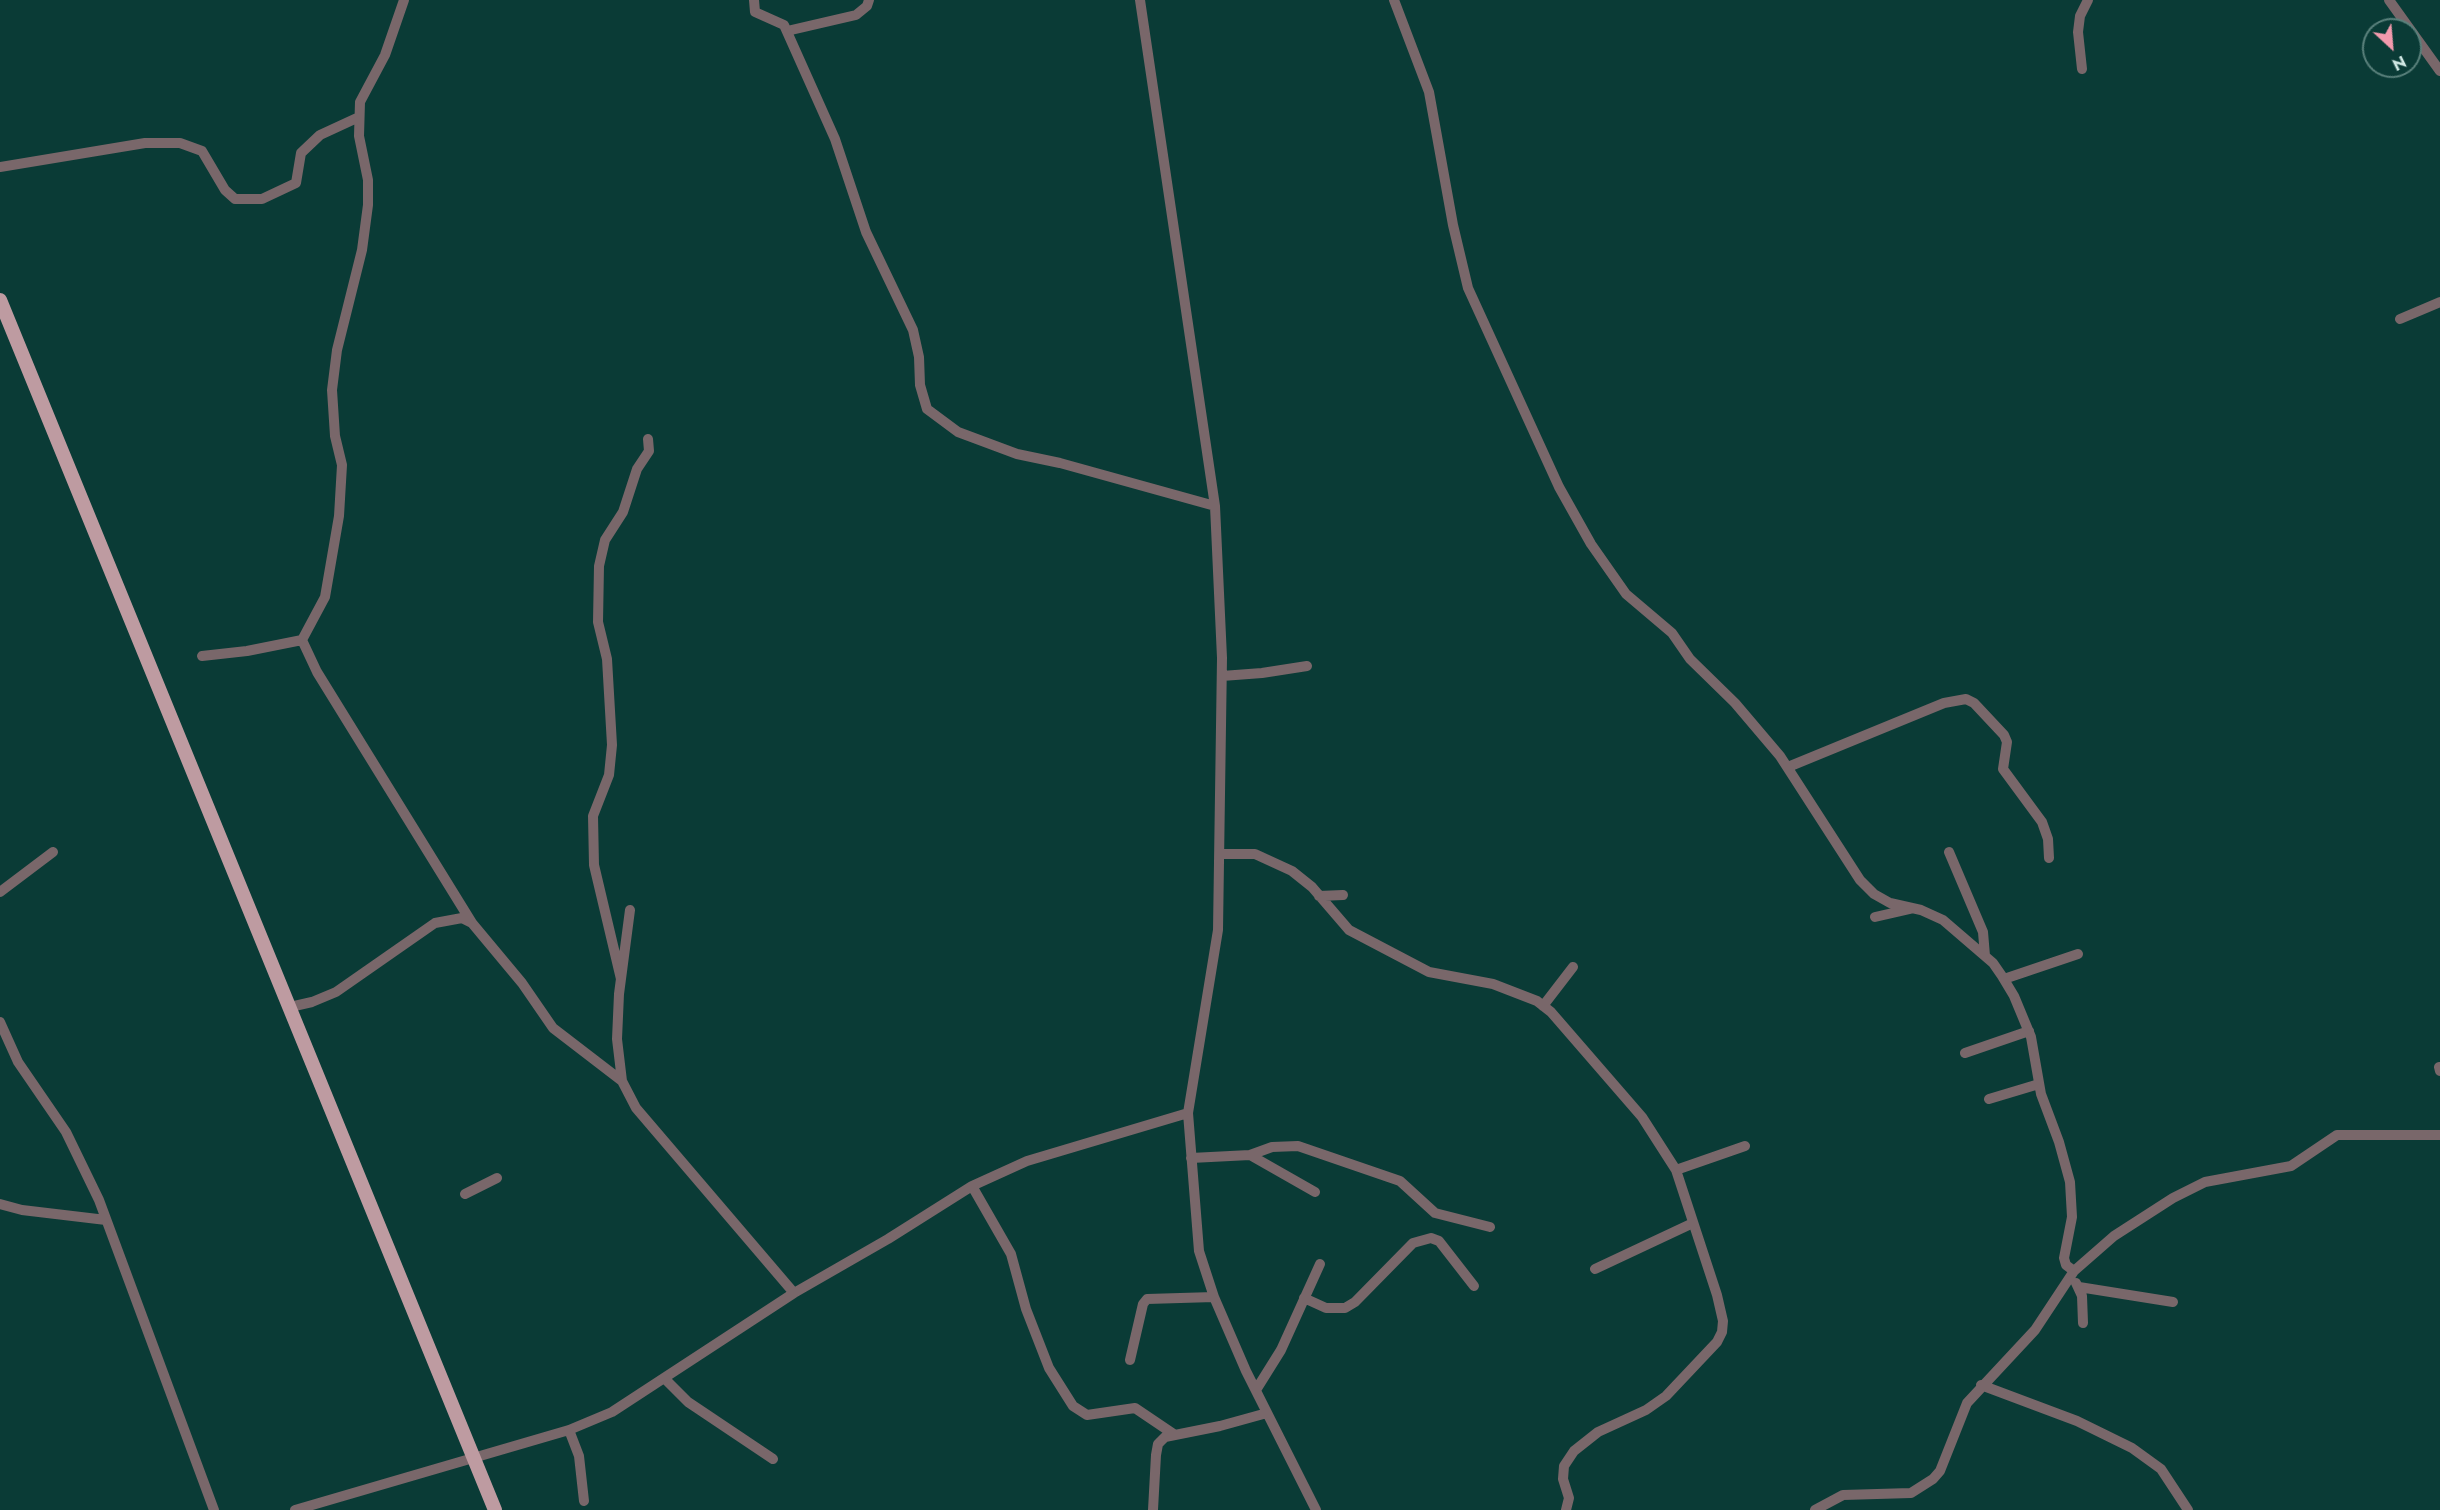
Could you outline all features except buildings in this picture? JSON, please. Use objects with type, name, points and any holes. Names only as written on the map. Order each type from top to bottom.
[{"type":"main road","points":[[0,300],[495,1510]]},
{"type":"street","points":[[302,640],[325,597],[339,516],[342,465],[335,436],[332,390],[337,350],[362,250],[368,205],[368,180],[359,136],[360,102],[385,54],[404,0]]},
{"type":"street","points":[[754,0],[755,12],[777,20],[787,31],[835,139],[866,232],[913,330],[919,357],[920,385],[927,409],[958,432],[1010,451],[1215,506]]},
{"type":"street","points":[[787,31],[856,15],[867,6],[869,0]]},
{"type":"street","points":[[1140,0],[1215,506],[1222,676],[1218,930],[1188,1113],[1199,1251],[1214,1297],[1256,1390],[1316,1510]]},
{"type":"street","points":[[1394,0],[1429,92],[1453,225],[1468,288],[1559,487],[1591,543],[1626,594],[1672,633],[1690,659],[1754,723],[1788,767],[1860,880],[1874,894],[1890,903],[1942,920],[1985,956],[2004,979],[2029,1031],[2039,1084],[2070,1182],[2072,1216],[2064,1258],[2079,1287],[2083,1323]]},
{"type":"street","points":[[2082,69],[2078,32],[2080,16],[2088,0]]},
{"type":"street","points":[[2389,0],[2440,71]]},
{"type":"street","points":[[0,167],[145,143],[180,143],[202,151],[225,190],[235,200],[262,199],[296,183],[301,153],[320,135],[359,117]]},
{"type":"street","points":[[2400,319],[2440,302]]},
{"type":"street","points":[[621,979],[594,865],[593,816],[609,775],[612,745],[607,659],[598,622],[599,566],[604,540],[623,512],[637,469],[649,451],[648,439]]},
{"type":"street","points":[[202,656],[247,651],[302,640]]},
{"type":"street","points":[[302,640],[317,672],[467,919],[522,983],[552,1028],[622,1081]]},
{"type":"street","points":[[1222,676],[1307,666]]},
{"type":"street","points":[[1788,767],[1944,703],[1966,699],[1974,703],[2004,735],[2007,742],[2003,769],[2042,822],[2048,839],[2049,858]]},
{"type":"street","points":[[0,892],[53,852]]},
{"type":"street","points":[[1949,852],[1983,932],[1985,956]]},
{"type":"street","points":[[1220,854],[1255,855],[1292,871],[1319,896],[1349,930],[1429,972],[1493,984],[1544,1006],[1642,1117],[1659,1140],[1676,1170],[1717,1295],[1723,1321],[1722,1332],[1717,1342],[1666,1396],[1646,1410],[1598,1432],[1574,1451],[1564,1466],[1563,1479],[1569,1498],[1566,1510]]},
{"type":"street","points":[[1319,896],[1343,895]]},
{"type":"street","points":[[1875,917],[1913,909]]},
{"type":"street","points":[[630,910],[621,979],[618,1039],[622,1081],[636,1108],[794,1293]]},
{"type":"street","points":[[290,1007],[312,1002],[336,992],[435,923],[467,919]]},
{"type":"street","points":[[2004,979],[2078,954]]},
{"type":"street","points":[[1544,1006],[1573,967]]},
{"type":"street","points":[[0,1022],[18,1062],[66,1132],[106,1220],[214,1510]]},
{"type":"street","points":[[1965,1053],[2029,1031]]},
{"type":"street","points":[[1989,1099],[2039,1084]]},
{"type":"street","points":[[295,1510],[569,1430],[612,1412],[794,1293],[888,1239],[972,1186],[1027,1161],[1188,1113]]},
{"type":"street","points":[[1815,1510],[1843,1495],[1857,1492],[1896,1495],[1911,1493],[1924,1487],[1940,1470],[1967,1403],[1981,1385],[2035,1330],[2073,1273],[2114,1236],[2141,1217],[2205,1182],[2291,1166],[2337,1135],[2440,1135]]},
{"type":"street","points":[[1191,1158],[1250,1155],[1283,1145],[1315,1150],[1400,1181],[1435,1213],[1490,1227]]},
{"type":"street","points":[[1676,1170],[1745,1146]]},
{"type":"street","points":[[1250,1155],[1315,1192]]},
{"type":"street","points":[[465,1194],[498,1178]]},
{"type":"street","points":[[972,1186],[1011,1254],[1026,1309],[1049,1368],[1073,1407],[1087,1415],[1135,1408],[1175,1434]]},
{"type":"street","points":[[0,1204],[22,1210],[106,1220]]},
{"type":"street","points":[[1595,1269],[1693,1223]]},
{"type":"street","points":[[1304,1298],[1326,1308],[1345,1308],[1355,1302],[1413,1243],[1431,1238],[1439,1241],[1474,1286]]},
{"type":"street","points":[[1256,1390],[1281,1350],[1320,1264]]},
{"type":"street","points":[[2079,1287],[2173,1302]]},
{"type":"street","points":[[1130,1360],[1141,1311],[1147,1299],[1214,1297]]},
{"type":"street","points":[[665,1379],[688,1402],[772,1459]]},
{"type":"street","points":[[1981,1385],[2077,1421],[2132,1448],[2161,1469],[2188,1510]]},
{"type":"street","points":[[1153,1510],[1158,1444],[1165,1437],[1220,1426],[1267,1413]]},
{"type":"street","points":[[569,1430],[579,1456],[584,1501]]}]
